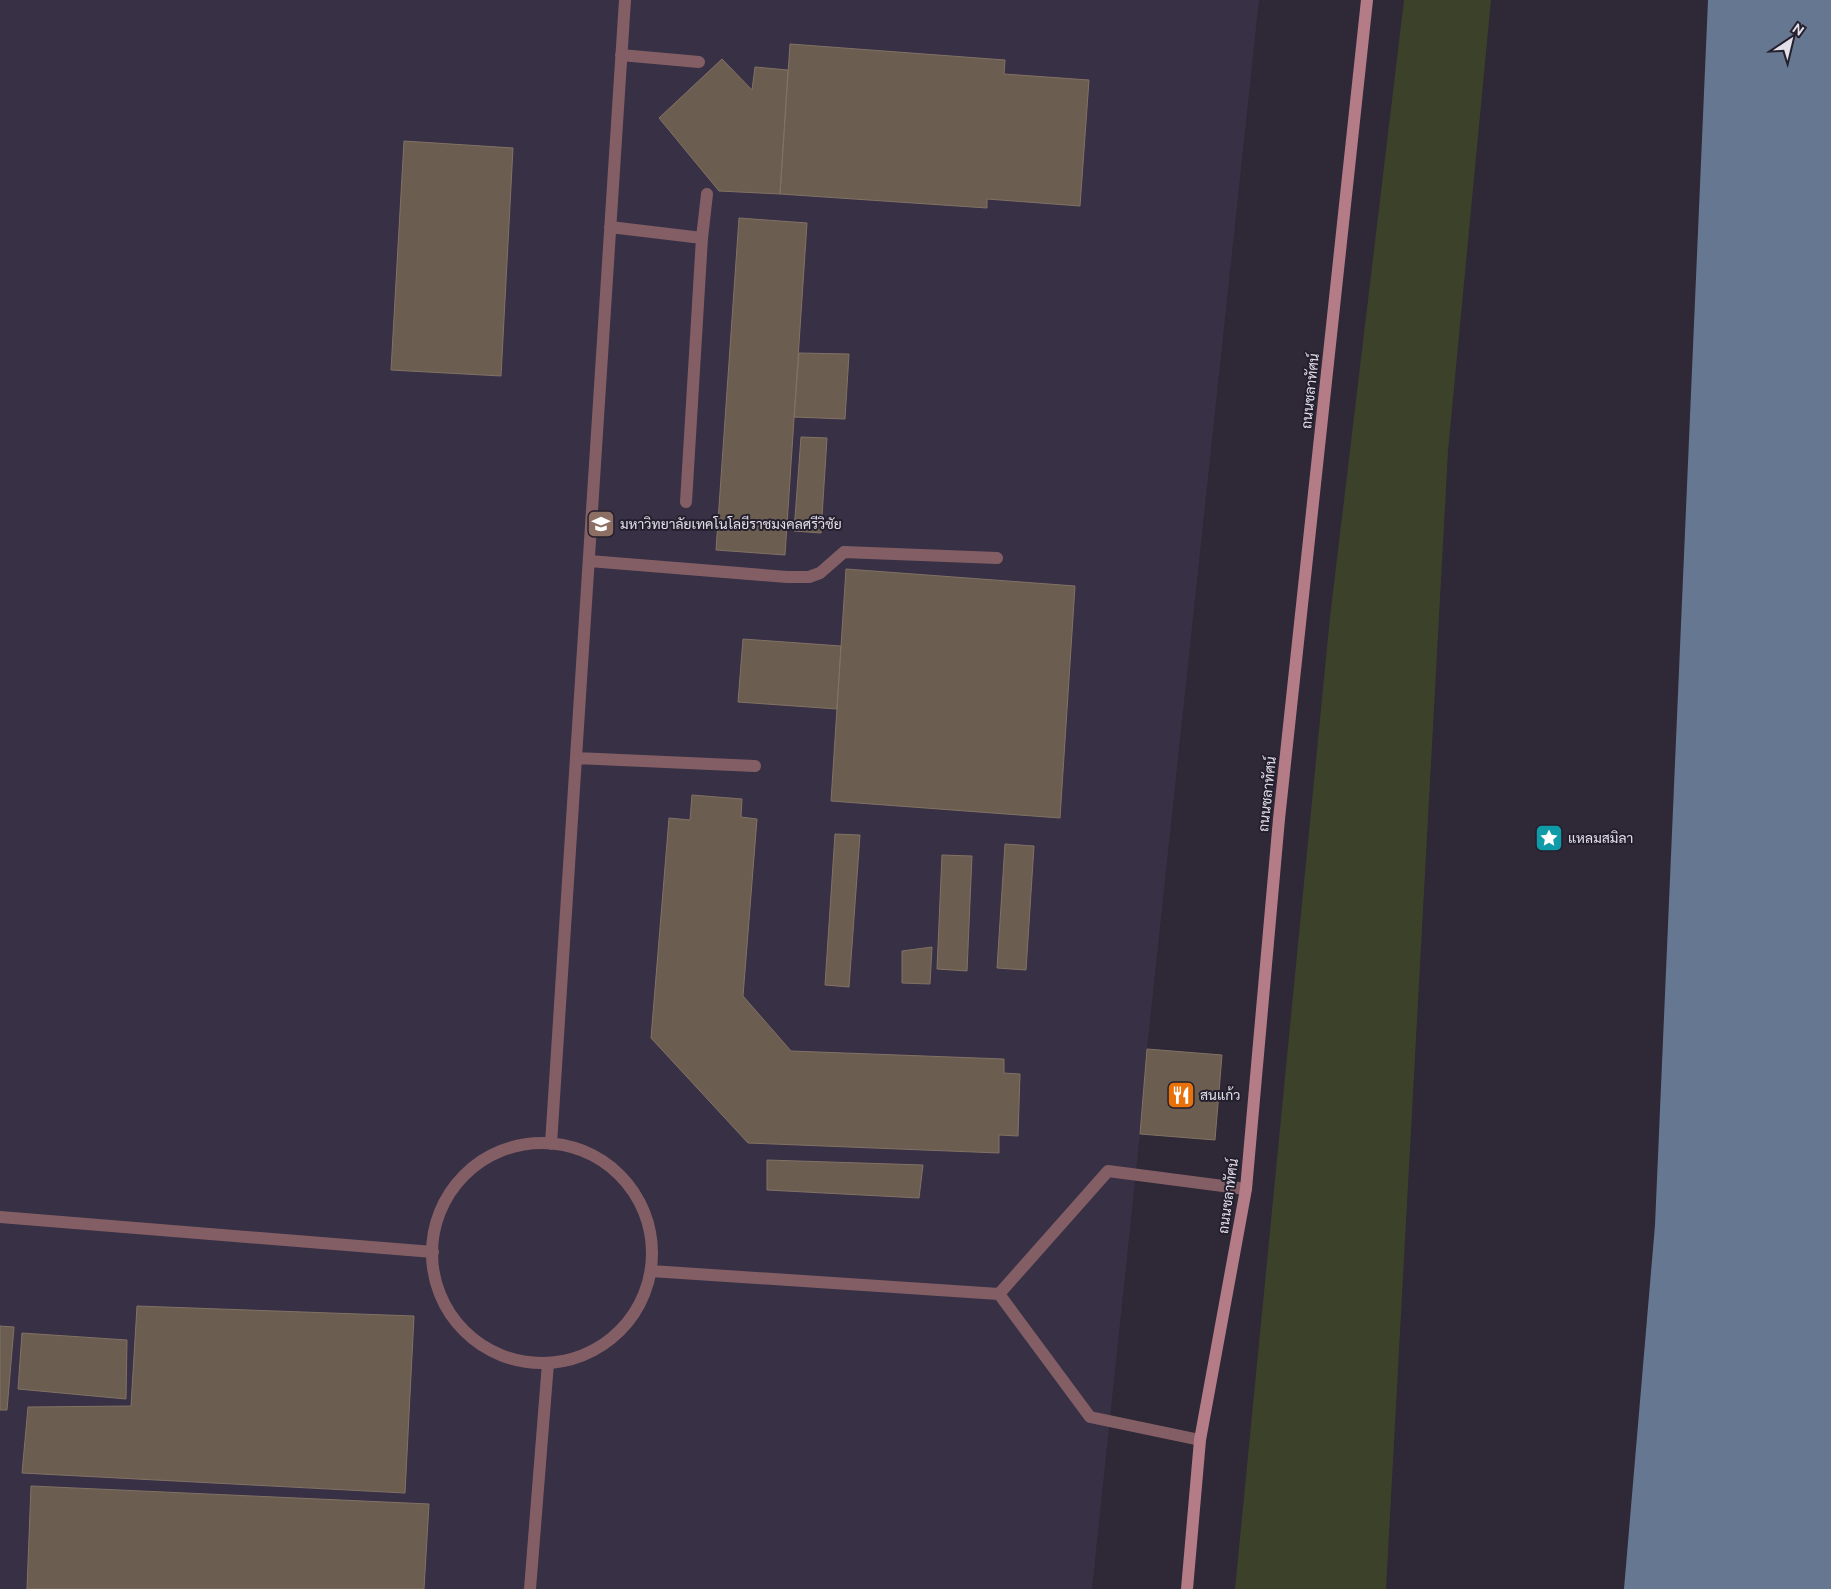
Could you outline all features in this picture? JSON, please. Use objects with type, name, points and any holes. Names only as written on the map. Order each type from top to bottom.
[{"type":"main road","name":"ถนนชลาทัศน์","points":[[1187,1589],[1200,1440],[1246,1189],[1280,809],[1367,0]]},
{"type":"lane","points":[[551,1144],[625,0]]},
{"type":"lane","points":[[621,55],[699,62]]},
{"type":"lane","points":[[686,502],[702,238],[707,194]]},
{"type":"lane","points":[[610,227],[702,238]]},
{"type":"lane","points":[[589,560],[787,577],[809,577],[820,574],[844,552],[997,558]]},
{"type":"lane","points":[[576,758],[755,766]]},
{"type":"lane","points":[[531,1144],[551,1144],[570,1147],[590,1155],[607,1165],[622,1178],[644,1212],[650,1231],[652,1252],[651,1271],[645,1292],[637,1311],[624,1328],[613,1338],[589,1353],[568,1360],[548,1363],[508,1358],[490,1350],[473,1338],[459,1324],[448,1308],[440,1291],[434,1272],[433,1252],[434,1232],[440,1213],[449,1195],[461,1179],[493,1155],[511,1148],[531,1144]]},
{"type":"lane","points":[[999,1294],[1108,1171],[1246,1189]]},
{"type":"lane","points":[[0,1217],[433,1252]]},
{"type":"lane","points":[[651,1271],[999,1294],[1090,1417],[1200,1440]]},
{"type":"lane","points":[[530,1589],[548,1363]]},
{"type":"shaded area","name":"มหาวิทยาลัยเทคโนโลยีราชมงคลศรีวิชัย","points":[[0,0],[1259,0],[1147,1049],[1140,1134],[1092,1589],[0,1589]]},
{"type":"green space","points":[[1404,0],[1491,0],[1448,451],[1386,1589],[1235,1589],[1330,617]]},
{"type":"water","points":[[1708,0],[1831,0],[1831,1589],[1624,1589],[1655,1225]]},
{"type":"building","points":[[790,44],[1005,60],[1004,74],[1089,80],[1080,206],[987,199],[987,208],[780,194]]},
{"type":"building","points":[[722,59],[752,90],[755,67],[788,70],[780,194],[719,191],[659,118]]},
{"type":"building","points":[[404,141],[513,148],[501,376],[391,370]]},
{"type":"building","points":[[739,218],[807,223],[785,555],[716,550]]},
{"type":"building","points":[[799,353],[849,354],[845,419],[794,417]]},
{"type":"building","points":[[801,437],[827,438],[821,533],[794,531]]},
{"type":"building","points":[[846,569],[1075,586],[1060,818],[831,801]]},
{"type":"building","points":[[743,639],[841,646],[837,709],[738,702]]},
{"type":"building","points":[[692,795],[742,799],[741,817],[757,819],[743,996],[791,1051],[1004,1059],[1004,1073],[1020,1074],[1018,1136],[999,1135],[999,1153],[748,1143],[651,1038],[669,818],[690,820]]},
{"type":"building","points":[[835,834],[860,835],[849,987],[825,985]]},
{"type":"building","points":[[1005,844],[1034,846],[1026,970],[997,968]]},
{"type":"building","points":[[942,855],[972,856],[967,971],[937,969]]},
{"type":"building","points":[[932,947],[930,984],[902,983],[902,951]]},
{"type":"building","name":"สนแก้ว","points":[[1147,1049],[1222,1055],[1215,1140],[1140,1134]]},
{"type":"building","points":[[767,1160],[923,1165],[919,1198],[767,1190]]},
{"type":"building","points":[[137,1306],[414,1316],[405,1493],[22,1473],[28,1407],[131,1406]]},
{"type":"building","points":[[0,1326],[14,1327],[7,1410],[0,1410]]},
{"type":"building","points":[[22,1333],[127,1340],[126,1399],[18,1389]]},
{"type":"building","points":[[31,1486],[429,1504],[424,1589],[27,1589]]},
{"type":"place","name":"มหาวิทยาลัยเทคโนโลยีราชมงคลศรีวิชัย","points":[[601,524]]},
{"type":"place","name":"แหลมสมิลา","points":[[1549,838]]},
{"type":"place","name":"สนแก้ว","points":[[1181,1095]]}]
